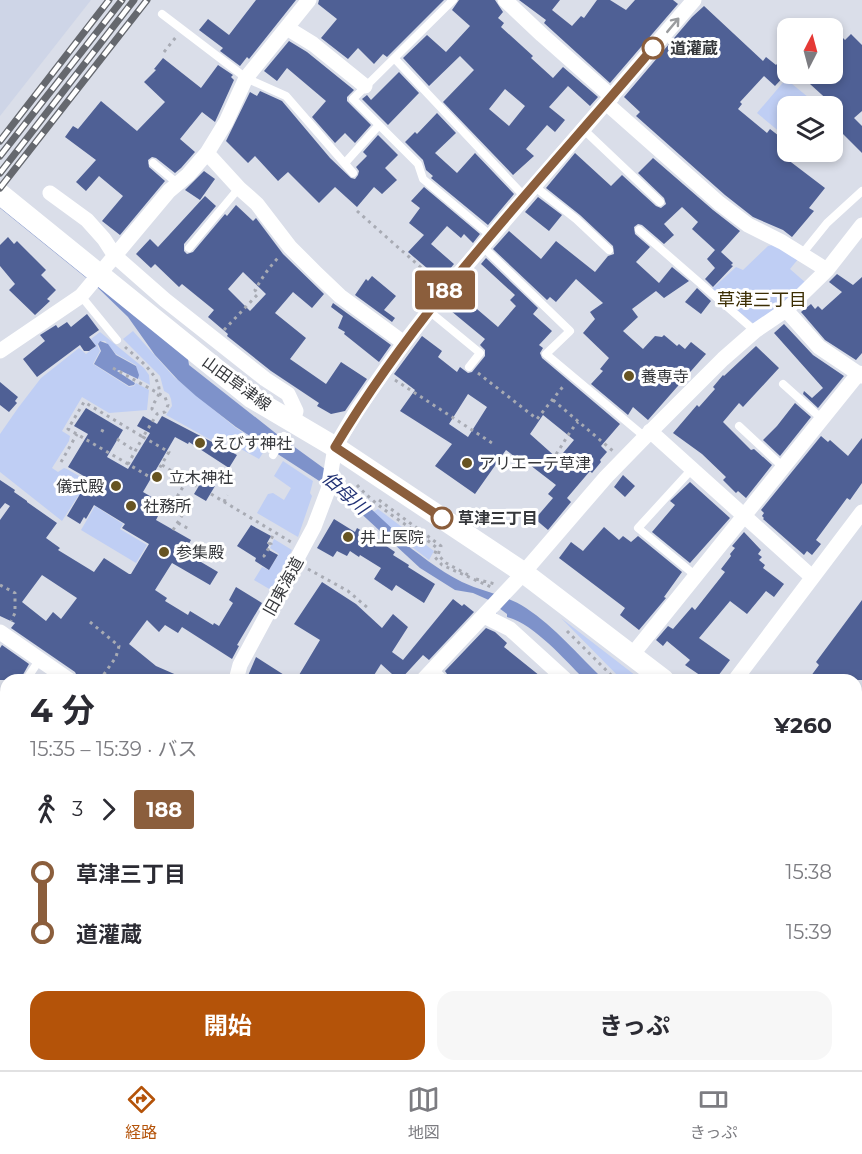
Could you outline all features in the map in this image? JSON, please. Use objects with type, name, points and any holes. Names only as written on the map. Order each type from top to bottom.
[{"type":"main road","name":"山田草津線","points":[[0,194],[288,429],[333,457],[514,584],[632,655],[656,674]]},
{"type":"street","points":[[0,351],[81,296],[177,183],[188,175],[207,153],[226,122],[246,78],[309,0]]},
{"type":"street","points":[[506,0],[726,209],[748,225],[827,270]]},
{"type":"street","points":[[333,457],[357,410],[404,343],[446,289],[694,0]]},
{"type":"street","points":[[286,28],[313,44],[365,86]]},
{"type":"street","points":[[207,153],[256,204],[290,247],[340,296],[404,343]]},
{"type":"street","points":[[50,193],[87,220],[115,256],[215,340],[288,394],[296,411],[288,429]]},
{"type":"street","points":[[428,674],[514,584],[623,459],[723,359],[755,331],[786,310],[827,270],[862,225]]},
{"type":"street","points":[[632,655],[860,375],[819,347],[786,310]]},
{"type":"street","points":[[648,434],[692,468],[812,577]]},
{"type":"street","name":"旧東海道","points":[[238,674],[240,665],[314,527],[328,490],[333,457]]},
{"type":"street","points":[[739,674],[862,512]]},
{"type":"street","points":[[486,613],[510,628],[560,674]]},
{"type":"street","points":[[2,633],[61,674]]},
{"type":"lane","points":[[453,0],[353,99],[418,164],[423,179],[486,241],[570,331],[546,354],[648,434]]},
{"type":"lane","points":[[162,14],[246,78],[286,96],[353,173]]},
{"type":"lane","points":[[395,59],[458,128],[529,191],[576,219],[609,250]]},
{"type":"lane","points":[[345,163],[379,125]]},
{"type":"lane","points":[[584,129],[660,202]]},
{"type":"lane","points":[[153,163],[177,183]]},
{"type":"lane","points":[[189,248],[239,188]]},
{"type":"lane","points":[[802,254],[827,223],[862,191]]},
{"type":"lane","points":[[639,231],[755,331]]},
{"type":"lane","points":[[81,296],[117,340]]},
{"type":"lane","points":[[429,311],[480,353],[469,367]]},
{"type":"lane","points":[[783,384],[822,419]]},
{"type":"lane","points":[[739,426],[783,467]]},
{"type":"lane","points":[[273,454],[288,429]]},
{"type":"lane","points":[[692,468],[639,528],[696,576]]},
{"type":"lane","points":[[30,674],[40,659]]},
{"type":"path","points":[[164,52],[183,30]]},
{"type":"path","points":[[357,211],[446,289]]},
{"type":"path","points":[[215,340],[258,294],[255,290],[270,265],[290,247]]},
{"type":"path","points":[[117,340],[149,368],[159,393],[152,407],[157,414]]},
{"type":"path","points":[[469,367],[537,419],[572,376]]},
{"type":"path","points":[[113,368],[159,393],[167,399],[168,405],[165,412],[157,414],[128,464]]},
{"type":"path","points":[[383,372],[492,443]]},
{"type":"path","points":[[553,400],[623,459]]},
{"type":"path","points":[[84,402],[169,452],[153,479],[77,434],[68,429],[84,402]]},
{"type":"path","points":[[551,460],[564,445],[566,435],[578,422]]},
{"type":"path","points":[[61,462],[77,434]]},
{"type":"path","points":[[117,440],[135,451]]},
{"type":"path","points":[[162,465],[198,487]]},
{"type":"path","points":[[355,479],[441,546],[438,555],[446,563],[477,580],[493,584],[514,584],[496,588],[484,585],[442,565],[434,556],[437,548],[370,497],[355,479]]},
{"type":"path","points":[[173,530],[183,514],[171,507],[187,480]]},
{"type":"path","points":[[211,494],[275,532],[300,555],[369,609]]},
{"type":"path","points":[[224,502],[227,495]]},
{"type":"path","points":[[365,502],[370,497]]},
{"type":"path","points":[[178,523],[189,529]]},
{"type":"path","points":[[265,557],[275,532]]},
{"type":"path","points":[[0,585],[15,593],[15,613],[2,633]]},
{"type":"path","points":[[90,622],[119,646],[116,657],[104,674]]},
{"type":"path","points":[[564,628],[610,674]]},
{"type":"shaded area","points":[[0,0],[91,0],[0,116]]},
{"type":"shaded area","points":[[782,84],[792,84],[807,96],[777,96],[777,130],[757,113]]},
{"type":"shaded area","points":[[777,244],[799,258],[790,269],[806,283],[755,325],[712,289],[736,267],[743,270],[768,246]]},
{"type":"shaded area","points":[[133,331],[174,377],[236,428],[266,448],[259,459],[215,435],[211,440],[166,415],[172,406],[171,399],[164,391],[160,376],[123,339]]},
{"type":"shaded area","points":[[100,332],[144,368],[149,375],[150,385],[139,379],[136,365],[116,354],[105,341],[100,341],[97,345],[100,351],[93,364],[129,387],[136,383],[149,390],[147,410],[109,413],[82,397],[62,431],[70,436],[69,441],[52,468],[58,472],[64,468],[67,469],[91,483],[83,498],[78,496],[62,521],[0,472],[0,434],[41,378],[79,348],[86,354],[96,346],[91,339]]},
{"type":"shaded area","points":[[283,461],[313,481],[310,493],[312,496],[298,537],[257,513],[268,494],[273,493],[284,500],[291,488],[274,476]]},
{"type":"shaded area","points":[[95,506],[123,524],[120,529],[147,545],[136,563],[81,530]]},
{"type":"shaded area","points":[[378,509],[434,551],[429,560],[390,530],[373,512]]},
{"type":"shaded area","points":[[274,539],[292,550],[271,590],[254,580],[262,567],[269,570],[279,554],[270,548]]},
{"type":"shaded area","points":[[561,618],[634,674],[616,674]]},
{"type":"water","name":"伯母川","points":[[0,184],[185,340],[189,365],[340,480],[398,534],[397,538],[453,577],[526,608],[557,632],[598,674],[579,674],[538,634],[507,617],[507,614],[499,608],[496,614],[491,601],[473,593],[455,590],[420,568],[341,495],[236,427],[196,396],[155,355],[128,317],[95,285],[0,208]]},
{"type":"water","points":[[100,341],[108,344],[116,355],[136,366],[138,379],[117,371],[135,383],[134,385],[129,386],[94,364],[101,351],[98,344]]},
{"type":"building","points":[[256,0],[296,0],[249,59],[247,57],[240,66],[220,51],[223,48],[199,30],[208,19],[229,35]]},
{"type":"building","points":[[319,0],[444,0],[387,57],[383,54],[374,64],[358,48],[348,59],[321,38],[337,19],[318,4]]},
{"type":"building","points":[[459,0],[495,0],[503,12],[498,18],[504,23],[501,27],[533,56],[531,58],[553,78],[563,67],[598,97],[590,106],[568,86],[549,107],[565,120],[555,132],[547,125],[526,149],[534,156],[513,175],[443,102],[474,70],[460,56],[429,86],[403,58],[427,35],[446,52],[470,26],[452,10]],"holes":[[[505,89],[525,106],[509,126],[489,109]]]},
{"type":"building","points":[[519,0],[560,0],[552,10],[572,26],[581,16],[584,18],[597,0],[610,0],[626,10],[635,0],[673,0],[678,4],[610,83],[544,23],[546,20]]},
{"type":"building","points":[[704,6],[763,61],[766,57],[777,64],[777,84],[775,86],[764,76],[740,102],[742,104],[738,109],[767,133],[770,129],[777,134],[777,162],[791,162],[825,188],[809,208],[814,211],[792,237],[783,230],[753,217],[725,195],[636,116],[640,112],[624,97]]},
{"type":"building","points":[[851,34],[862,45],[862,111],[854,118],[862,126],[862,153],[843,134],[843,96],[823,96],[810,84],[843,84],[843,38],[845,40]]},
{"type":"building","points":[[289,41],[307,52],[354,90],[347,97],[347,101],[371,125],[355,143],[345,133],[335,143],[312,117],[326,101],[287,68],[277,81],[264,71]]},
{"type":"building","points":[[163,58],[201,88],[218,65],[233,75],[231,77],[234,80],[215,122],[202,112],[180,139],[195,152],[181,168],[175,173],[156,158],[152,157],[148,160],[149,167],[165,181],[120,235],[102,221],[123,196],[99,176],[86,191],[76,182],[96,160],[65,137],[73,126],[78,129],[101,101],[137,131],[165,102],[144,82],[156,70],[154,69]]},
{"type":"building","points":[[399,72],[419,93],[388,125],[362,99],[367,95],[371,100]]},
{"type":"building","points":[[260,91],[282,101],[330,158],[351,178],[355,179],[358,175],[359,171],[356,167],[367,156],[363,152],[378,135],[398,155],[385,168],[397,180],[382,194],[374,187],[357,207],[335,187],[319,203],[288,172],[278,181],[255,156],[248,163],[226,141],[250,92],[257,96]]},
{"type":"building","points":[[437,113],[456,133],[435,153],[457,173],[475,153],[514,194],[488,225],[431,178],[433,176],[426,170],[423,160],[405,142],[415,132],[417,134]]},
{"type":"building","points":[[575,153],[611,186],[622,175],[661,208],[666,204],[664,198],[638,173],[653,158],[740,231],[721,252],[733,263],[731,265],[733,266],[713,287],[705,279],[715,268],[707,259],[715,250],[692,229],[698,222],[682,207],[664,224],[674,235],[664,244],[642,225],[638,224],[634,227],[635,234],[650,247],[636,262],[659,283],[672,267],[689,281],[664,298],[656,291],[632,309],[638,317],[623,331],[643,349],[655,336],[664,335],[677,346],[679,344],[685,349],[691,342],[706,354],[648,420],[633,407],[628,415],[591,384],[603,371],[600,369],[609,358],[583,333],[595,319],[590,312],[603,303],[576,279],[556,302],[550,297],[547,300],[493,249],[509,231],[541,259],[556,241],[595,272],[608,256],[614,254],[613,246],[580,215],[546,188]]},
{"type":"building","points":[[204,171],[215,179],[200,200],[185,190]]},
{"type":"building","points":[[424,187],[480,234],[473,243],[464,234],[461,238],[447,226],[431,244],[454,264],[441,280],[408,252],[424,235],[409,223],[420,208],[411,201]]},
{"type":"building","points":[[205,196],[216,206],[184,244],[184,251],[187,254],[193,252],[225,214],[227,216],[236,205],[253,221],[256,218],[283,254],[324,294],[312,308],[293,292],[275,313],[306,338],[290,359],[326,384],[341,362],[367,379],[345,411],[331,414],[317,406],[319,403],[271,371],[227,336],[228,334],[208,317],[214,310],[182,284],[179,287],[155,264],[151,268],[136,254],[150,239],[158,247]],"holes":[[[243,272],[266,294],[250,311],[228,289]]]},
{"type":"building","points":[[538,197],[562,215],[549,231],[525,212]]},
{"type":"building","points":[[8,237],[14,244],[17,241],[46,270],[41,275],[56,290],[47,299],[50,301],[35,315],[9,290],[15,284],[0,266],[0,245]]},
{"type":"building","points":[[486,258],[538,308],[533,314],[552,331],[539,345],[543,348],[540,353],[542,358],[620,424],[601,446],[607,452],[600,460],[601,462],[592,473],[590,471],[567,498],[571,502],[548,530],[535,519],[553,498],[548,494],[556,485],[517,455],[515,457],[506,450],[475,494],[435,466],[452,444],[400,411],[415,390],[394,374],[422,336],[442,351],[438,357],[457,372],[460,367],[468,373],[472,372],[485,356],[485,350],[480,345],[485,339],[445,306],[457,292],[498,327],[516,306],[510,300],[515,295],[481,264]],"holes":[[[468,394],[487,407],[468,437],[449,424]],[[543,415],[574,440],[558,459],[530,434]]]},
{"type":"building","points":[[837,274],[853,285],[862,277],[862,353],[856,360],[825,340],[801,312],[811,304],[815,309],[818,306],[822,310],[842,292],[829,282]]},
{"type":"building","points":[[372,276],[396,296],[384,310],[395,318],[392,322],[355,295],[366,279],[368,281]]},
{"type":"building","points":[[697,288],[711,301],[701,314],[685,302]]},
{"type":"building","points":[[333,303],[391,345],[379,362],[338,328],[343,316],[331,307]]},
{"type":"building","points":[[87,314],[99,330],[89,337],[96,346],[89,351],[84,351],[80,345],[37,377],[23,359],[45,341],[40,335],[56,325],[58,328],[67,322],[71,327]]},
{"type":"building","points":[[784,324],[813,355],[844,376],[818,408],[803,394],[804,391],[812,398],[823,388],[774,333]]},
{"type":"building","points":[[756,346],[779,368],[743,407],[739,403],[723,422],[751,450],[754,449],[772,465],[746,498],[738,491],[736,493],[723,480],[726,477],[702,454],[673,433],[697,405],[699,407],[715,389],[713,387],[723,375]]},
{"type":"building","points":[[0,382],[18,397],[15,401],[17,403],[9,412],[0,405]]},
{"type":"building","points":[[795,403],[811,417],[780,456],[763,440]]},
{"type":"building","points":[[86,408],[123,430],[107,457],[128,469],[150,433],[137,426],[143,416],[157,424],[162,416],[237,455],[229,468],[189,442],[188,444],[175,437],[143,492],[162,503],[156,520],[191,540],[184,552],[218,572],[210,585],[172,563],[155,590],[167,598],[165,601],[188,615],[190,611],[213,625],[214,623],[219,626],[233,603],[229,600],[236,587],[262,603],[237,645],[239,646],[232,659],[182,627],[178,633],[165,625],[159,632],[147,620],[129,644],[156,666],[174,674],[76,674],[11,628],[15,623],[0,616],[0,520],[10,506],[5,503],[0,509],[0,480],[57,523],[46,538],[60,548],[58,550],[94,572],[104,558],[131,574],[149,544],[122,528],[125,524],[94,505],[86,519],[84,517],[80,524],[67,516],[89,479],[68,467],[88,434],[74,426]],"holes":[[[42,575],[77,598],[61,619],[53,612],[46,621],[22,602]]]},
{"type":"building","points":[[821,436],[828,442],[830,440],[848,456],[862,438],[862,483],[850,500],[847,498],[816,540],[821,544],[812,555],[807,551],[804,555],[763,519],[764,513],[761,510]]},
{"type":"building","points":[[623,475],[635,486],[625,497],[614,487]]},
{"type":"building","points":[[203,479],[215,486],[206,501],[194,494]]},
{"type":"building","points":[[690,482],[730,518],[690,563],[652,532],[675,505],[670,501]]},
{"type":"building","points":[[334,519],[355,532],[357,528],[379,541],[395,552],[393,555],[409,565],[408,567],[435,584],[424,603],[396,585],[392,591],[374,579],[381,568],[360,555],[359,557],[350,551],[347,556],[337,551],[333,557],[317,548]]},
{"type":"building","points":[[251,525],[271,536],[267,549],[278,555],[269,570],[237,546]]},
{"type":"building","points":[[604,527],[619,540],[623,536],[631,542],[638,536],[682,572],[664,597],[666,598],[639,630],[620,615],[625,608],[559,558],[571,542],[583,551]]},
{"type":"building","points":[[744,532],[761,550],[758,554],[762,557],[759,560],[765,565],[763,568],[784,584],[774,597],[766,591],[747,614],[730,601],[699,638],[730,660],[720,674],[698,674],[685,665],[690,660],[667,641],[663,646],[656,640],[668,626],[673,629],[692,607],[695,610],[725,572],[721,569],[735,548],[732,546]]},
{"type":"building","points":[[322,582],[356,604],[382,628],[393,614],[408,627],[392,652],[403,660],[453,599],[474,612],[429,660],[423,655],[406,674],[392,674],[381,664],[375,674],[300,674],[320,640],[294,624]]},
{"type":"building","points":[[862,600],[862,674],[812,674],[819,665],[816,662]]},
{"type":"building","points":[[486,628],[495,632],[507,643],[504,647],[538,674],[447,674],[445,671]]},
{"type":"building","points":[[2,645],[29,664],[23,674],[0,674]]},
{"type":"building","points":[[256,657],[283,674],[249,674]]},
{"type":"railway","points":[[0,141],[109,0]]},
{"type":"railway","points":[[0,156],[122,0]]},
{"type":"railway","points":[[0,173],[134,0]]},
{"type":"railway","points":[[0,188],[147,0]]},
{"type":"bus line","name":"188","points":[[442,518],[335,447],[357,410],[429,311],[490,235],[653,48]]},
{"type":"place","name":"道灌蔵","points":[[653,48]]},
{"type":"place","name":"養専寺","points":[[629,376]]},
{"type":"place","name":"えびす神社","points":[[200,443]]},
{"type":"place","name":"アリエーテ草津","points":[[467,463]]},
{"type":"place","name":"立木神社","points":[[157,477]]},
{"type":"place","name":"儀式殿","points":[[116,486]]},
{"type":"place","name":"社務所","points":[[131,506]]},
{"type":"place","name":"草津三丁目","points":[[442,518]]},
{"type":"place","name":"井上医院","points":[[348,537]]},
{"type":"place","name":"参集殿","points":[[164,552]]},
{"type":"district","name":"草津三丁目","points":[[762,300]]}]
